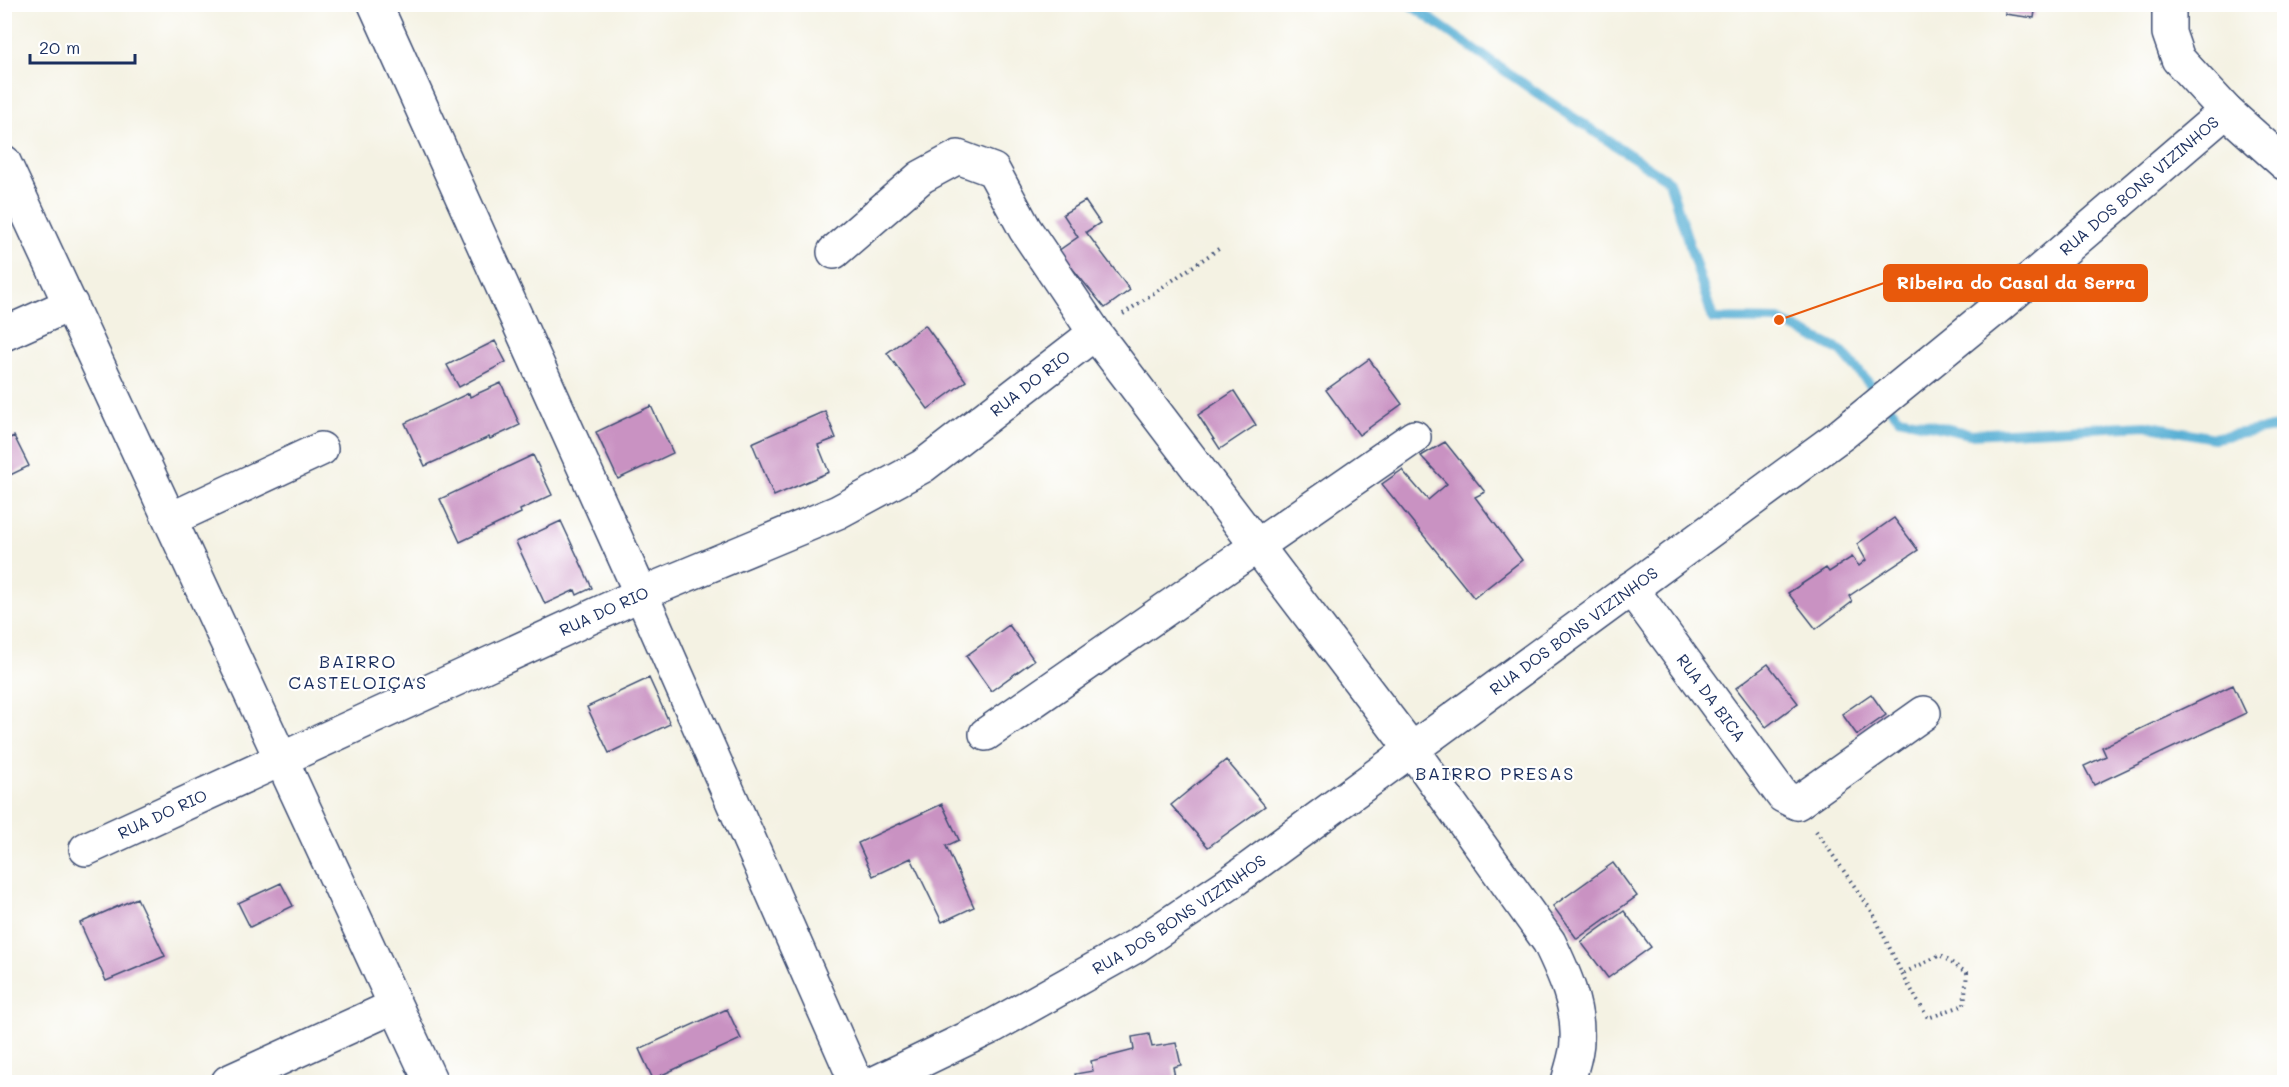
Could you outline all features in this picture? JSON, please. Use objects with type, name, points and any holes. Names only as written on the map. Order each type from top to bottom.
[{"type":"street","points":[[375,4],[641,594],[856,1083]]},
{"type":"street","points":[[2169,4],[2169,33],[2178,59],[2226,111],[2284,163]]},
{"type":"street","name":"RUA DOS BONS VIZINHOS","points":[[877,1083],[993,1026],[1136,945],[1227,885],[1842,434],[2000,305],[2226,111]]},
{"type":"street","points":[[834,252],[921,177],[958,157],[993,170],[1025,229],[1095,333],[1412,750],[1549,942],[1565,973],[1574,1006],[1577,1041],[1568,1083]]},
{"type":"street","points":[[4,162],[430,1083]]},
{"type":"street","points":[[4,334],[70,304]]},
{"type":"street","name":"RUA DO RIO","points":[[86,849],[641,594],[838,512],[923,466],[1095,333]]},
{"type":"street","points":[[986,734],[1414,437]]},
{"type":"street","points":[[171,519],[321,448]]},
{"type":"street","name":"RUA DA BICA","points":[[1631,588],[1783,796],[1797,803]]},
{"type":"street","points":[[1797,803],[1924,713]]},
{"type":"street","points":[[228,1083],[395,1006]]},
{"type":"path","points":[[1095,333],[1221,248]]},
{"type":"path","points":[[1797,803],[1873,913],[1902,974],[1928,1018],[1964,1005],[1967,974],[1940,955],[1902,974]]},
{"type":"building","points":[[2006,4],[2036,4],[2034,18],[2005,14]]},
{"type":"building","points":[[1085,201],[1100,223],[1086,232],[1130,290],[1105,308],[1058,251],[1078,237],[1063,214]]},
{"type":"building","points":[[925,325],[966,381],[928,409],[887,353]]},
{"type":"building","points":[[495,341],[506,362],[459,387],[447,365]]},
{"type":"building","points":[[1369,359],[1402,404],[1359,435],[1326,390]]},
{"type":"building","points":[[501,383],[520,425],[425,466],[405,423],[469,393],[470,397]]},
{"type":"building","points":[[1234,391],[1256,425],[1220,449],[1198,415]]},
{"type":"building","points":[[651,406],[673,453],[618,479],[596,432]]},
{"type":"building","points":[[825,411],[836,438],[818,445],[829,472],[774,496],[752,443]]},
{"type":"building","points":[[14,436],[29,466],[4,478],[4,441]]},
{"type":"building","points":[[1445,442],[1485,492],[1475,497],[1522,560],[1474,598],[1382,484],[1402,470],[1428,500],[1447,484],[1421,456]]},
{"type":"building","points":[[533,455],[552,495],[520,510],[521,513],[460,542],[440,499]]},
{"type":"building","points":[[1894,518],[1918,550],[1849,596],[1852,602],[1816,629],[1788,593],[1826,568],[1829,572],[1852,557],[1859,566],[1866,560],[1857,544]]},
{"type":"building","points":[[561,521],[592,588],[577,595],[575,590],[545,604],[516,542]]},
{"type":"building","points":[[1009,625],[1034,660],[991,691],[966,656]]},
{"type":"building","points":[[1768,664],[1798,703],[1766,727],[1736,688]]},
{"type":"building","points":[[649,678],[670,724],[609,753],[587,707]]},
{"type":"building","points":[[2233,685],[2246,713],[2094,785],[2084,766],[2106,756],[2102,747]]},
{"type":"building","points":[[1871,694],[1886,715],[1857,735],[1842,714]]},
{"type":"building","points":[[1226,760],[1265,806],[1208,847],[1171,805]]},
{"type":"building","points":[[942,804],[959,840],[946,846],[974,907],[942,922],[911,858],[873,876],[858,843]]},
{"type":"building","points":[[1613,863],[1637,896],[1577,939],[1553,906]]},
{"type":"building","points":[[281,883],[293,906],[250,927],[238,903]]},
{"type":"building","points":[[137,898],[165,956],[106,981],[80,923]]},
{"type":"building","points":[[1624,911],[1651,947],[1608,978],[1581,942]]},
{"type":"building","points":[[727,1009],[741,1039],[653,1079],[639,1049]]},
{"type":"building","points":[[1149,1034],[1152,1047],[1176,1043],[1181,1065],[1173,1067],[1176,1082],[1077,1082],[1075,1074],[1093,1071],[1091,1061],[1134,1050],[1132,1037]]},
{"type":"waterway","points":[[1409,4],[1669,181],[1713,319],[1779,320],[1841,351],[1899,418],[1970,434],[2146,425],[2213,438],[2284,426]]},
{"type":"place","name":"Ribeira do Casal da Serra","points":[[1779,320]]},
{"type":"district","name":"BAIRRO CASTELOIÇAS","points":[[358,672]]},
{"type":"district","name":"BAIRRO PRESAS","points":[[1495,774]]}]
